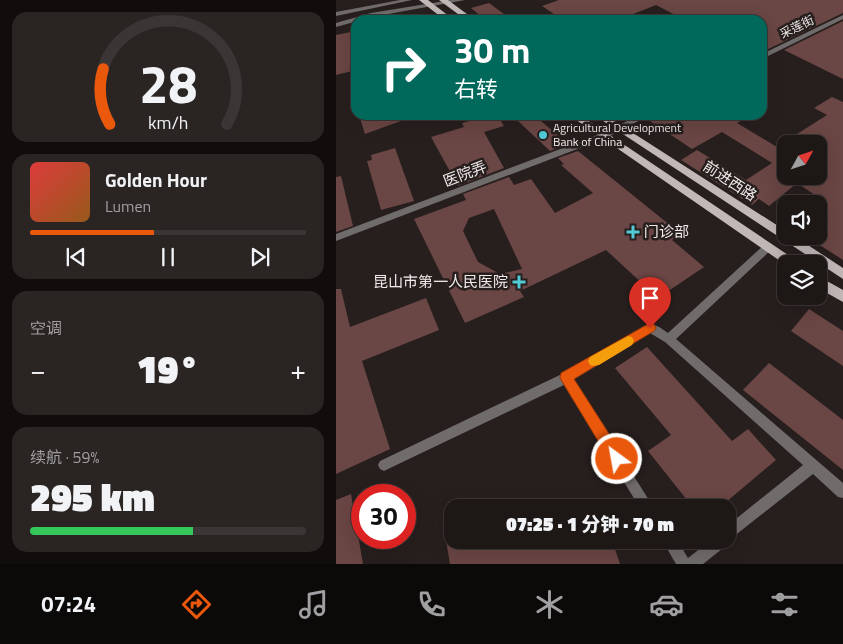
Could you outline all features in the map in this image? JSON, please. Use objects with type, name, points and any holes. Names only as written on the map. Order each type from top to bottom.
[{"type":"main road","points":[[445,1],[464,15]]},
{"type":"main road","points":[[426,2],[443,15]]},
{"type":"main road","points":[[581,120],[780,255]]},
{"type":"main road","name":"前进西路","points":[[607,120],[843,274]]},
{"type":"main road","points":[[827,287],[843,298]]},
{"type":"street","points":[[336,14],[409,0]]},
{"type":"street","points":[[371,15],[426,2],[462,0]]},
{"type":"street","name":"采莲街","points":[[767,55],[843,17]]},
{"type":"street","points":[[336,25],[351,21]]},
{"type":"street","points":[[603,136],[636,120]]},
{"type":"street","name":"医院弄","points":[[336,238],[603,136]]},
{"type":"street","points":[[669,339],[768,247]]},
{"type":"street","points":[[384,465],[566,378],[650,328],[669,339],[843,492]]},
{"type":"street","points":[[566,378],[642,499]]},
{"type":"street","points":[[736,528],[812,466]]},
{"type":"street","points":[[675,549],[684,564]]},
{"type":"street","points":[[692,564],[711,549]]},
{"type":"building","points":[[559,0],[843,0],[843,13],[767,50],[767,15],[675,15],[656,5],[631,15],[556,15],[542,6]]},
{"type":"building","points":[[489,3],[505,15],[480,15],[471,8]]},
{"type":"building","points":[[843,21],[843,79],[784,50]]},
{"type":"building","points":[[351,32],[351,71],[336,75],[336,35]]},
{"type":"building","points":[[832,97],[843,102],[843,260],[820,245],[827,245],[827,195],[815,195],[800,185],[827,185],[827,135],[797,134],[827,115],[814,108]]},
{"type":"building","points":[[361,120],[404,120],[365,134]]},
{"type":"building","points":[[474,120],[500,120],[504,126],[484,132],[504,168],[458,186],[431,137],[464,127],[462,123]]},
{"type":"building","points":[[517,120],[540,120],[562,139],[564,138],[570,143],[550,151]]},
{"type":"building","points":[[648,120],[742,120],[737,123],[777,147],[777,185],[795,185],[782,195],[777,195],[777,199],[769,206],[759,199],[752,205],[681,160],[697,150],[746,180],[772,163],[722,132],[692,149]]},
{"type":"building","points":[[395,148],[414,201],[381,210],[367,161],[372,160],[371,155]]},
{"type":"building","points":[[578,151],[681,234],[672,240],[704,267],[658,298],[606,250],[520,291],[524,297],[465,323],[414,219],[466,200],[463,194],[509,177],[514,185],[531,179],[555,213],[593,193],[561,165],[564,164],[558,158]],"holes":[[[494,209],[522,269],[500,274],[478,262],[463,231],[469,218]]]},
{"type":"building","points":[[341,176],[353,226],[336,232],[336,177]]},
{"type":"building","points":[[336,289],[341,289],[350,327],[426,298],[439,330],[362,361],[390,449],[336,474]]},
{"type":"building","points":[[809,309],[843,331],[843,366],[791,331]]},
{"type":"building","points":[[647,347],[732,441],[748,429],[776,460],[730,499],[686,499],[648,451],[671,435],[615,368]]},
{"type":"building","points":[[769,363],[843,420],[843,470],[743,390]]},
{"type":"building","points":[[351,494],[351,549],[360,549],[363,564],[336,564],[336,500]]},
{"type":"building","points":[[448,549],[615,549],[620,564],[450,564]]},
{"type":"slow traffic","points":[[594,361],[628,341]]},
{"type":"place","name":"Agricultural Development Bank of China","points":[[543,135]]},
{"type":"place","name":"门诊部","points":[[633,232]]},
{"type":"place","name":"昆山市第一人民医院","points":[[519,282]]},
{"type":"route","points":[[617,459],[566,378],[650,328]]}]
